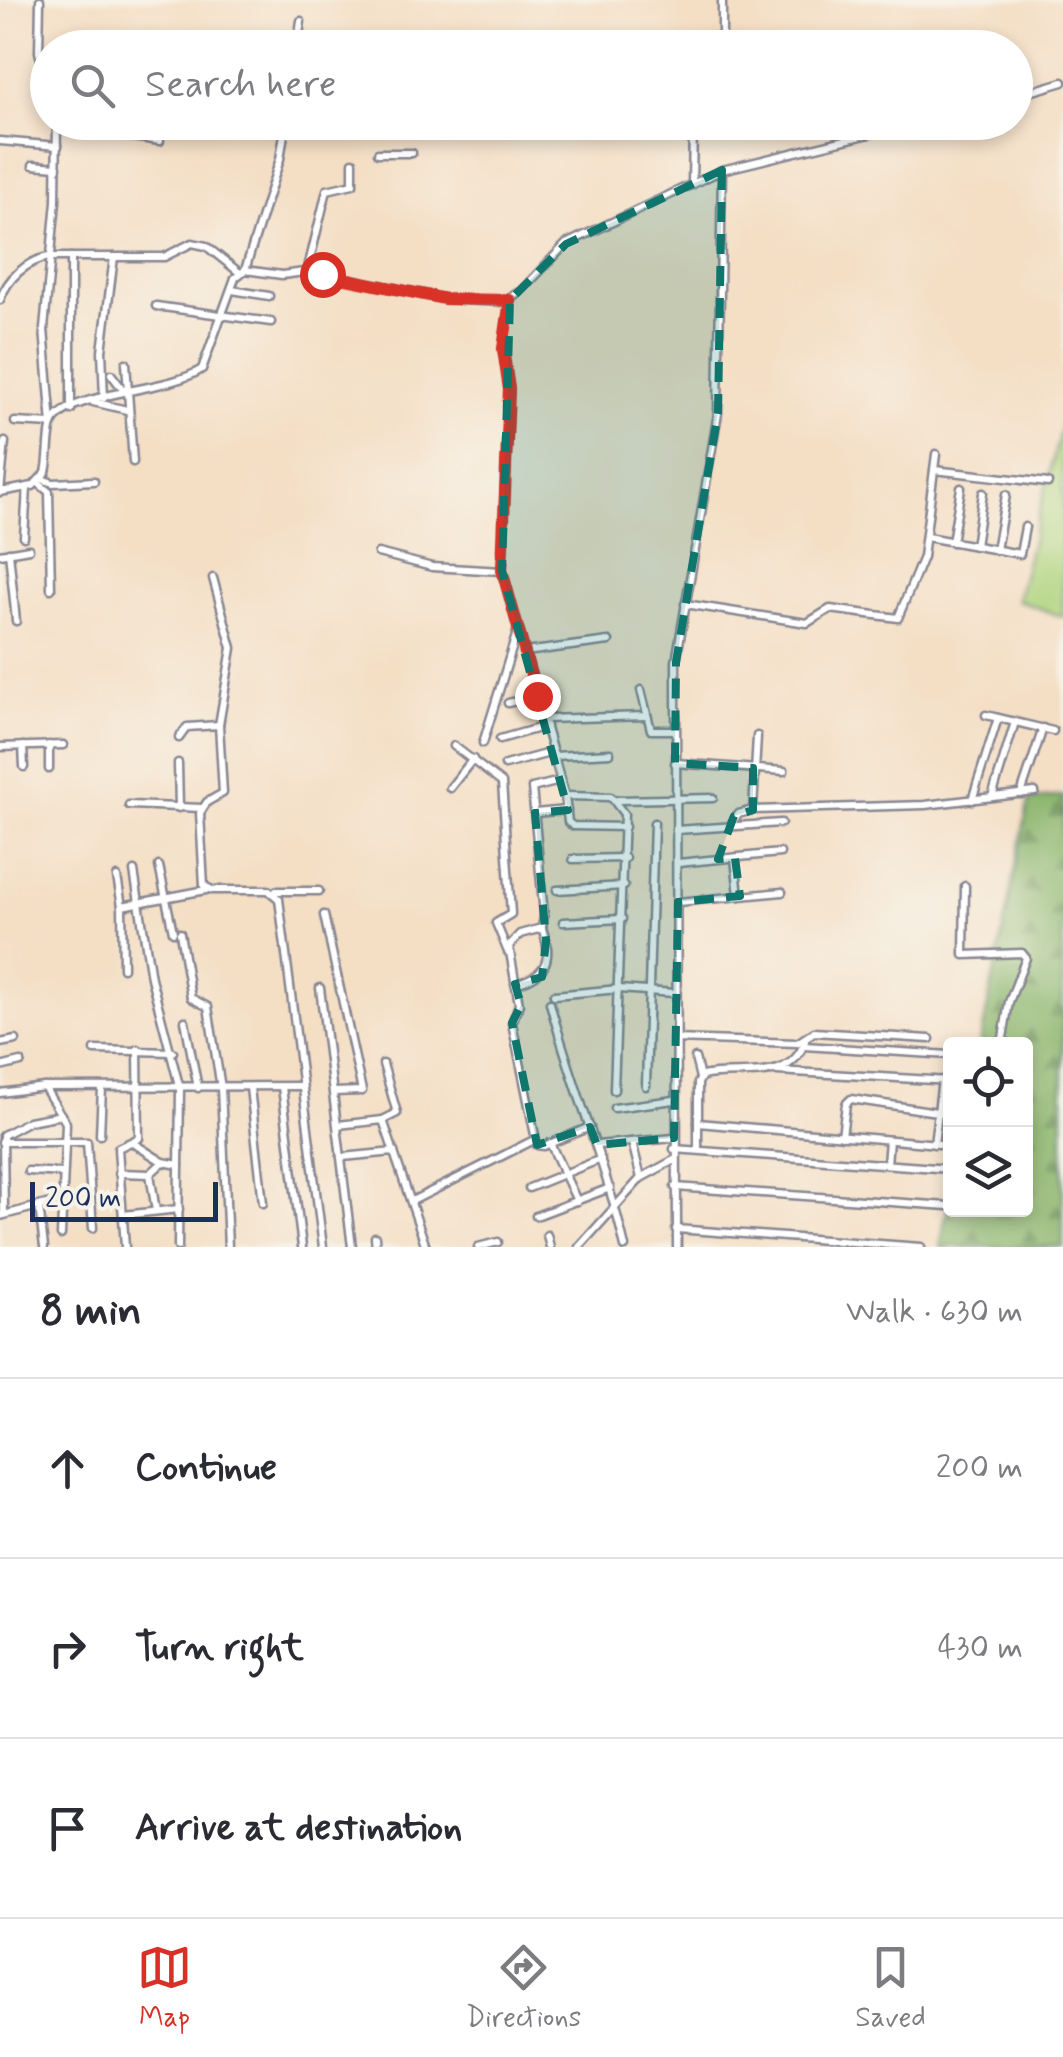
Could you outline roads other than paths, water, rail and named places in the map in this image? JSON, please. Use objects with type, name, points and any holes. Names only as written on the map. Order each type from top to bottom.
[{"type":"street","points":[[40,0],[40,30]]},
{"type":"street","points":[[722,0],[722,30]]},
{"type":"street","points":[[300,30],[301,21]]},
{"type":"street","points":[[1033,91],[1063,82]]},
{"type":"street","points":[[5,442],[0,492],[27,488],[39,480],[52,454],[44,350],[58,140]]},
{"type":"street","points":[[154,140],[160,141]]},
{"type":"street","points":[[15,422],[52,425],[71,410],[125,392],[182,381],[202,370],[242,272],[283,140]]},
{"type":"street","points":[[692,186],[693,140]]},
{"type":"street","points":[[625,827],[570,825],[502,570],[509,389],[503,349],[510,300],[566,244],[722,170],[844,140]]},
{"type":"street","points":[[0,141],[58,146]]},
{"type":"street","points":[[378,153],[412,153]]},
{"type":"street","points":[[307,272],[327,190],[353,184],[353,162]]},
{"type":"street","points":[[33,165],[58,167]]},
{"type":"street","points":[[677,1247],[676,662],[718,413],[722,170]]},
{"type":"street","points":[[0,300],[9,280],[36,261],[170,256],[192,243],[206,246],[242,272],[307,272],[445,299],[510,300]]},
{"type":"street","points":[[71,257],[71,410]]},
{"type":"street","points":[[104,398],[102,350],[114,257]]},
{"type":"street","points":[[232,290],[269,296]]},
{"type":"street","points":[[156,306],[224,312],[272,322]]},
{"type":"street","points":[[126,363],[125,392],[133,462]]},
{"type":"street","points":[[111,374],[125,392]]},
{"type":"street","points":[[94,402],[128,411]]},
{"type":"street","points":[[686,604],[807,623],[830,609],[895,620],[900,616],[912,576],[924,558],[936,454]]},
{"type":"street","points":[[934,470],[1048,483]]},
{"type":"street","points":[[39,480],[94,481]]},
{"type":"street","points":[[39,480],[49,492],[51,589]]},
{"type":"street","points":[[24,536],[27,488]]},
{"type":"street","points":[[952,542],[961,488]]},
{"type":"street","points":[[975,546],[983,493]]},
{"type":"street","points":[[996,550],[1006,496]]},
{"type":"street","points":[[926,537],[1020,554],[1025,527]]},
{"type":"street","points":[[16,621],[4,553],[29,549]]},
{"type":"street","points":[[378,554],[432,567],[502,570]]},
{"type":"street","points":[[129,805],[202,808],[223,793],[219,726],[232,648],[213,578]]},
{"type":"street","points":[[483,742],[518,628]]},
{"type":"street","points":[[525,652],[609,641]]},
{"type":"street","points":[[640,690],[654,732],[675,730]]},
{"type":"street","points":[[508,703],[537,696]]},
{"type":"street","points":[[986,715],[1053,731]]},
{"type":"street","points":[[500,739],[545,723],[647,716]]},
{"type":"street","points":[[972,800],[998,718]]},
{"type":"street","points":[[992,797],[1015,722]]},
{"type":"street","points":[[179,738],[187,726],[219,726]]},
{"type":"street","points":[[1022,794],[1043,728]]},
{"type":"street","points":[[753,810],[757,736]]},
{"type":"street","points":[[49,745],[50,769]]},
{"type":"street","points":[[0,747],[64,745]]},
{"type":"street","points":[[23,746],[24,767]]},
{"type":"street","points":[[454,746],[499,779],[504,790],[511,914],[496,919],[519,1004],[512,1023],[534,1140],[540,1146],[590,1127]]},
{"type":"street","points":[[505,765],[553,754],[610,753]]},
{"type":"street","points":[[450,788],[473,759]]},
{"type":"street","points":[[178,763],[179,808]]},
{"type":"street","points":[[675,763],[784,771]]},
{"type":"street","points":[[515,984],[536,979],[543,971],[546,940],[532,788],[560,781]]},
{"type":"street","points":[[730,826],[738,814],[753,810],[972,800],[1035,792]]},
{"type":"street","points":[[564,796],[616,800],[713,798]]},
{"type":"street","points":[[614,1090],[625,858],[625,827],[616,800]]},
{"type":"street","points":[[202,808],[208,890]]},
{"type":"street","points":[[535,812],[566,810]]},
{"type":"street","points":[[646,1086],[654,823]]},
{"type":"street","points":[[676,830],[781,823]]},
{"type":"street","points":[[678,863],[780,854]]},
{"type":"street","points":[[573,858],[625,858]]},
{"type":"street","points":[[735,858],[740,896]]},
{"type":"street","points":[[159,866],[192,998],[208,1007],[221,1088],[228,1247]]},
{"type":"street","points":[[134,871],[151,978],[180,1089],[178,1247]]},
{"type":"street","points":[[117,876],[124,968]]},
{"type":"street","points":[[557,890],[624,886]]},
{"type":"street","points":[[965,886],[964,954],[1025,955],[1009,1002],[1003,1037]]},
{"type":"street","points":[[122,906],[208,890],[320,891]]},
{"type":"street","points":[[274,892],[323,1247]]},
{"type":"street","points":[[678,902],[782,892]]},
{"type":"street","points":[[324,915],[362,1090],[334,1092]]},
{"type":"street","points":[[563,922],[622,918]]},
{"type":"street","points":[[508,953],[520,934],[542,928]]},
{"type":"street","points":[[169,949],[182,948]]},
{"type":"street","points":[[320,988],[352,1247]]},
{"type":"street","points":[[625,1247],[601,1159],[568,1074],[552,999],[619,989],[674,992]]},
{"type":"street","points":[[185,1021],[198,1088]]},
{"type":"street","points":[[775,1071],[797,1057],[814,1032],[930,1039]]},
{"type":"street","points":[[674,1039],[805,1043],[943,1054]]},
{"type":"street","points":[[0,1043],[16,1040]]},
{"type":"street","points":[[95,1050],[173,1052]]},
{"type":"street","points":[[126,1247],[118,1148],[140,1138],[138,1050]]},
{"type":"street","points":[[695,1058],[700,1078],[698,1150]]},
{"type":"street","points":[[0,1067],[21,1062]]},
{"type":"street","points":[[338,1125],[384,1120],[397,1113],[383,1064]]},
{"type":"street","points":[[700,1078],[708,1074],[775,1071],[943,1080]]},
{"type":"street","points":[[0,1093],[44,1087],[302,1086]]},
{"type":"street","points":[[44,1087],[61,1115],[65,1142],[61,1234]]},
{"type":"street","points":[[282,1087],[302,1247]]},
{"type":"street","points":[[100,1135],[102,1088]]},
{"type":"street","points":[[250,1088],[263,1202]]},
{"type":"street","points":[[934,1144],[943,1092]]},
{"type":"street","points":[[842,1136],[846,1104],[851,1099],[943,1113]]},
{"type":"street","points":[[614,1108],[674,1100]]},
{"type":"street","points":[[61,1115],[7,1130],[2,1142],[2,1215],[62,1200]]},
{"type":"street","points":[[384,1120],[426,1247]]},
{"type":"street","points":[[698,1123],[943,1145]]},
{"type":"street","points":[[596,1145],[674,1138]]},
{"type":"street","points":[[412,1201],[534,1140]]},
{"type":"street","points":[[887,1164],[889,1140]]},
{"type":"street","points":[[2,1142],[89,1144],[93,1228]]},
{"type":"street","points":[[132,1142],[162,1162],[179,1164]]},
{"type":"street","points":[[632,1142],[641,1178]]},
{"type":"street","points":[[550,1143],[576,1200]]},
{"type":"street","points":[[674,1148],[943,1168]]},
{"type":"street","points":[[343,1157],[394,1152]]},
{"type":"street","points":[[529,1188],[601,1159]]},
{"type":"street","points":[[579,1247],[615,1202],[641,1178],[674,1160]]},
{"type":"street","points":[[119,1173],[150,1174],[162,1162]]},
{"type":"street","points":[[28,1171],[63,1173]]},
{"type":"street","points":[[150,1174],[156,1212]]},
{"type":"street","points":[[675,1187],[943,1206]]},
{"type":"street","points":[[536,1216],[610,1188]]},
{"type":"street","points":[[40,1206],[44,1247]]},
{"type":"street","points":[[123,1215],[178,1209]]},
{"type":"street","points":[[676,1230],[922,1247]]},
{"type":"street","points":[[547,1235],[550,1247]]},
{"type":"street","points":[[376,1237],[376,1247]]},
{"type":"street","points":[[478,1247],[498,1242]]}]
